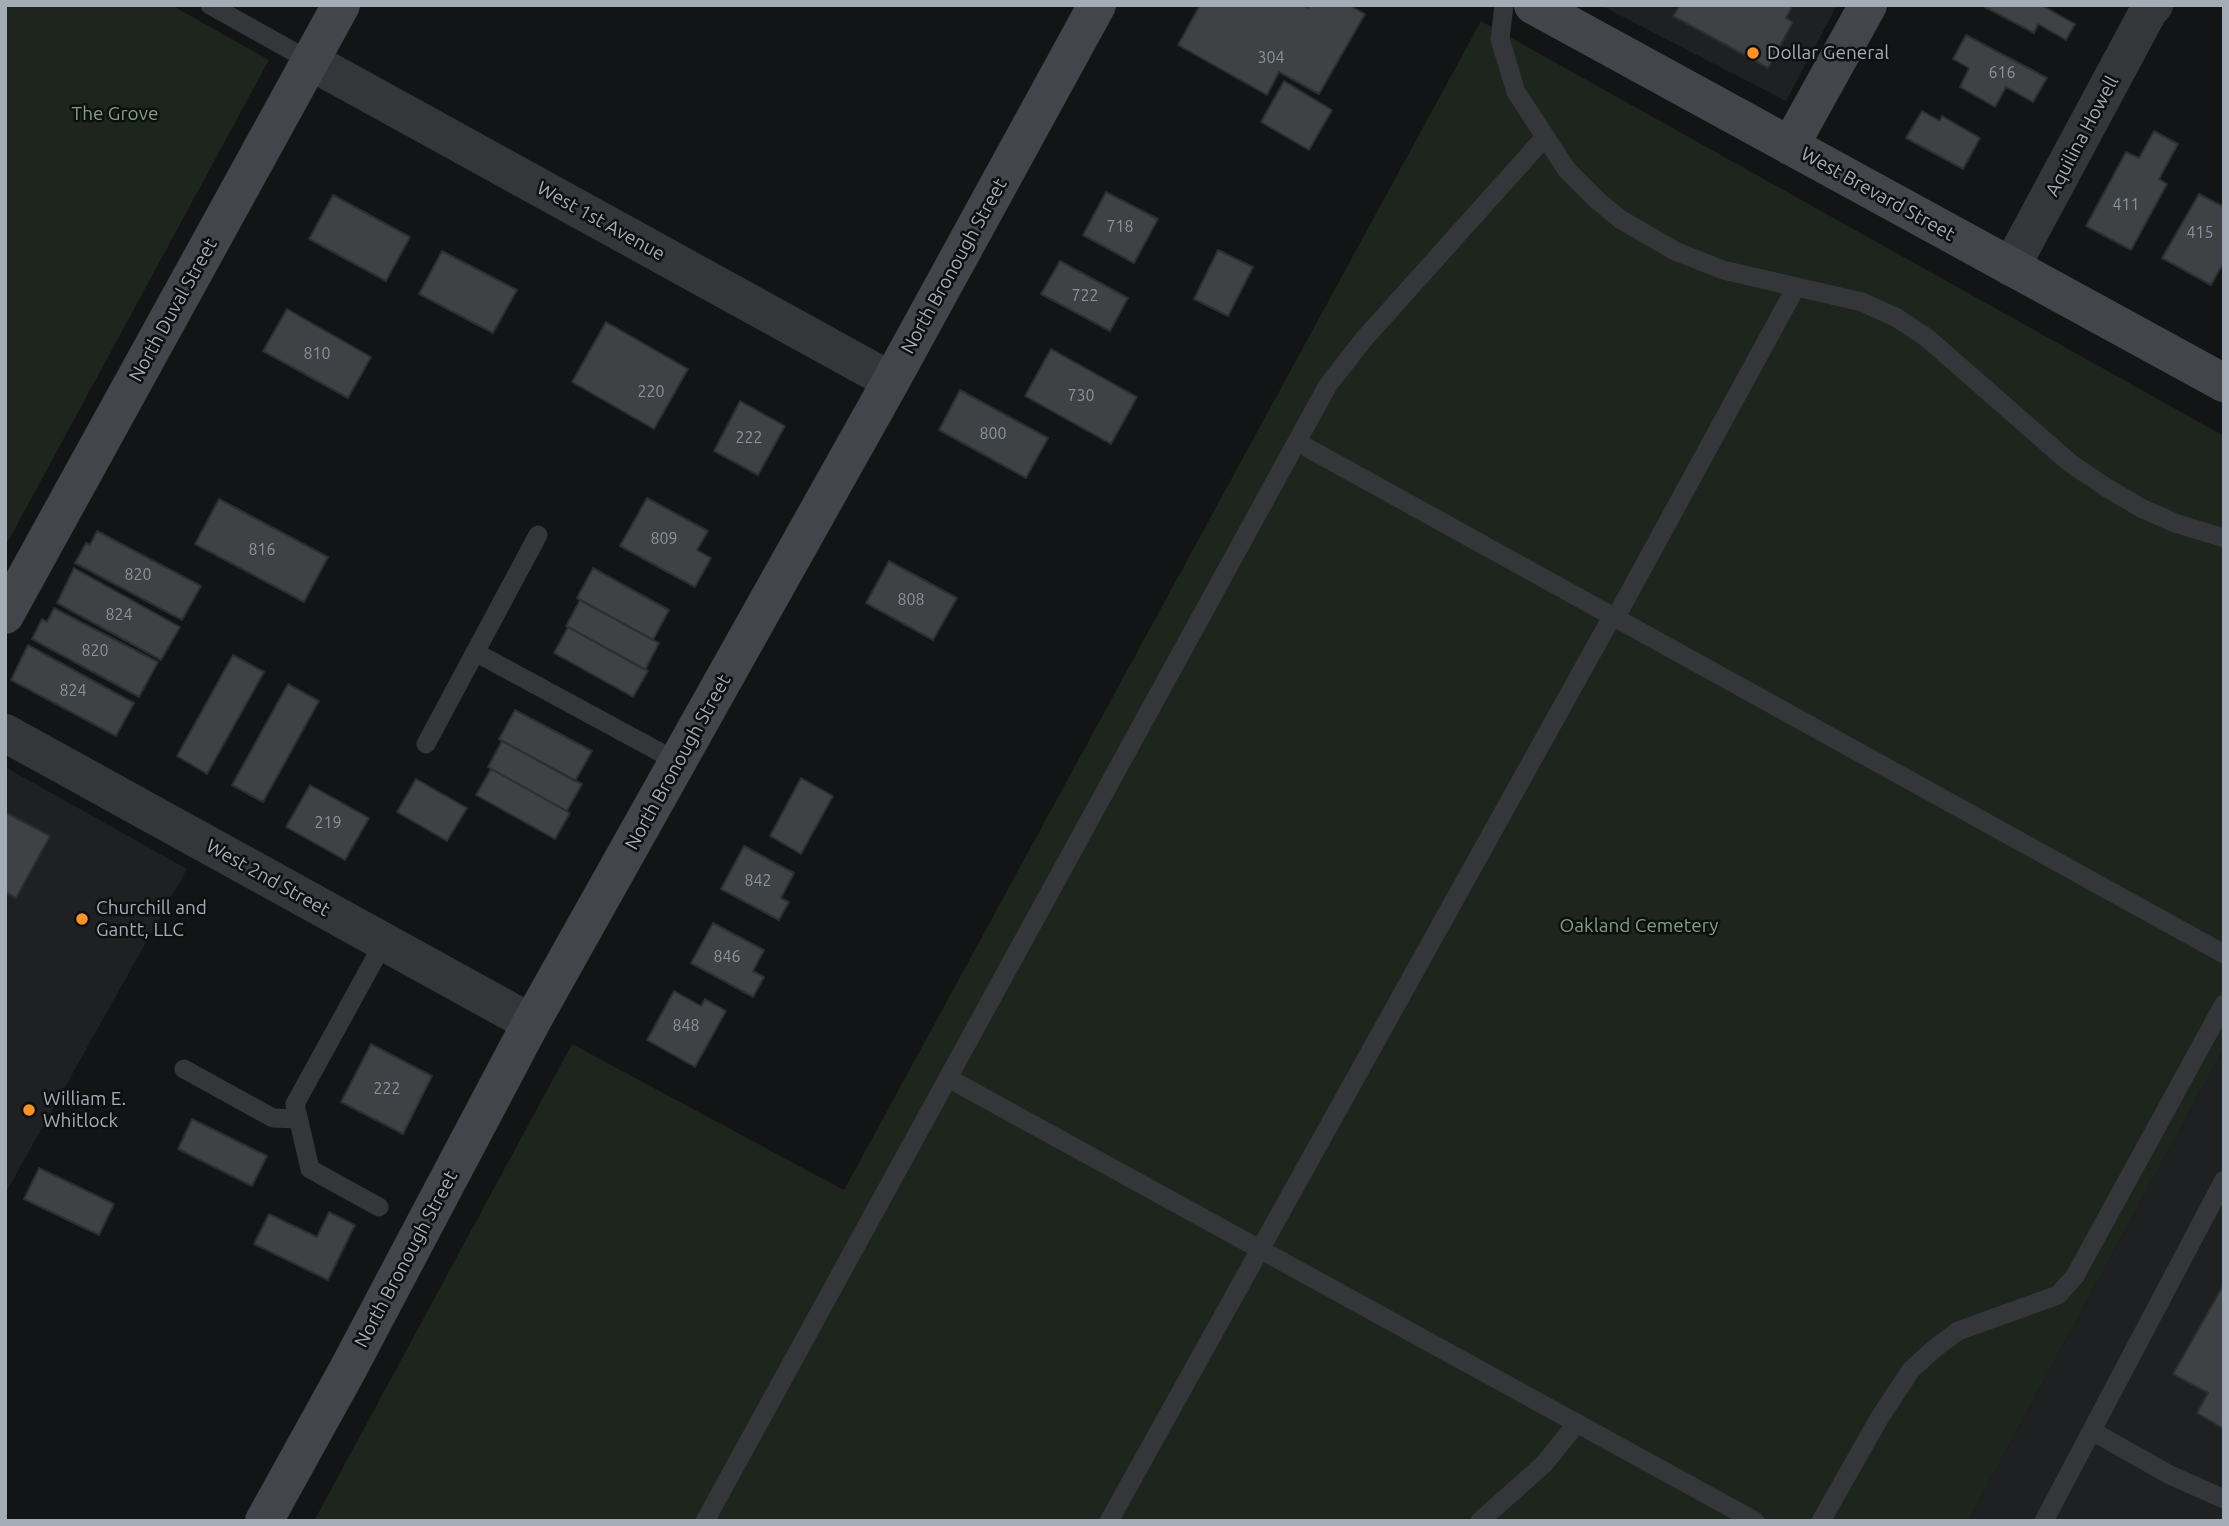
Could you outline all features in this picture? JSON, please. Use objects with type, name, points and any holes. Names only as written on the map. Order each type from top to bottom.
[{"type":"main road","name":"North Duval Street","points":[[5,615],[341,5]]},
{"type":"main road","name":"North Bronough Street","points":[[264,1521],[347,1371],[531,1023],[891,381],[1097,5]]},
{"type":"main road","name":"West Brevard Street","points":[[1533,5],[2224,383]]},
{"type":"main road","points":[[1790,146],[1868,5]]},
{"type":"street","name":"Aquilina Howell","points":[[2011,267],[2154,5]]},
{"type":"street","name":"West 1st Avenue","points":[[310,61],[891,381]]},
{"type":"street","name":"West 2nd Street","points":[[5,733],[531,1023]]},
{"type":"lane","points":[[210,5],[310,61]]},
{"type":"lane","points":[[1504,5],[1500,39],[1516,92],[1567,170],[1598,201],[1644,234],[1675,251],[1723,270],[1862,302],[1897,318],[1926,337],[2070,463],[2107,488],[2141,508],[2175,523],[2224,538]]},
{"type":"lane","points":[[705,1521],[1328,385],[1364,339],[1545,137]]},
{"type":"lane","points":[[1109,1521],[1796,287]]},
{"type":"lane","points":[[1297,442],[2224,954]]},
{"type":"lane","points":[[426,744],[538,535]]},
{"type":"lane","points":[[475,652],[678,762]]},
{"type":"lane","points":[[379,1206],[310,1169],[295,1104],[384,942]]},
{"type":"lane","points":[[1821,1521],[1880,1417],[1911,1370],[1958,1331],[2058,1294],[2075,1276],[2224,1004]]},
{"type":"lane","points":[[184,1069],[274,1118],[298,1119]]},
{"type":"lane","points":[[948,1078],[1755,1521]]},
{"type":"lane","points":[[2044,1521],[2224,1180]]},
{"type":"lane","points":[[1480,1521],[1544,1464],[1577,1423]]},
{"type":"lane","points":[[2092,1431],[2170,1475],[2224,1500]]},
{"type":"shaded area","name":"Dollar General","points":[[1600,5],[1837,5],[1786,101]]},
{"type":"shaded area","name":"Churchill and Gantt, LLC","points":[[5,767],[187,869],[5,1194]]},
{"type":"shaded area","points":[[2224,1048],[2224,1521],[1968,1521]]},
{"type":"green space","name":"The Grove","points":[[5,5],[171,5],[269,60],[5,547]]},
{"type":"green space","name":"Oakland Cemetery","points":[[1481,21],[2224,436],[2224,1048],[1968,1521],[314,1521],[572,1044],[844,1190]]},
{"type":"building","points":[[1200,5],[1303,5],[1308,8],[1310,5],[1349,5],[1365,14],[1319,94],[1279,72],[1267,95],[1178,45]]},
{"type":"building","points":[[1680,5],[1793,5],[1786,18],[1793,22],[1768,68],[1673,16]]},
{"type":"building","points":[[2041,5],[2075,24],[2066,40],[2038,24],[2034,33],[1983,6]]},
{"type":"building","points":[[1966,35],[2047,78],[2033,102],[2006,87],[1995,107],[1960,87],[1969,68],[1953,59]]},
{"type":"building","points":[[1284,81],[1332,110],[1309,150],[1261,122]]},
{"type":"building","points":[[1922,111],[1940,121],[1942,116],[1980,138],[1963,169],[1906,138]]},
{"type":"building","points":[[2154,131],[2178,144],[2159,179],[2167,184],[2131,250],[2086,226],[2126,152],[2139,158]]},
{"type":"building","points":[[1106,192],[1158,219],[1134,263],[1083,235]]},
{"type":"building","points":[[2199,194],[2224,207],[2224,262],[2211,285],[2162,258]]},
{"type":"building","points":[[333,195],[410,237],[386,281],[309,239]]},
{"type":"building","points":[[1218,250],[1253,267],[1228,316],[1194,299]]},
{"type":"building","points":[[442,251],[517,290],[493,333],[419,294]]},
{"type":"building","points":[[1060,261],[1128,298],[1110,331],[1041,294]]},
{"type":"building","points":[[287,309],[371,357],[348,398],[263,351]]},
{"type":"building","points":[[606,322],[688,369],[654,429],[572,382]]},
{"type":"building","points":[[1051,349],[1137,397],[1111,444],[1025,396]]},
{"type":"building","points":[[960,390],[1048,438],[1026,478],[939,430]]},
{"type":"building","points":[[740,401],[785,426],[758,475],[714,451]]},
{"type":"building","points":[[647,498],[708,531],[697,550],[711,558],[695,587],[620,546]]},
{"type":"building","points":[[219,499],[328,557],[304,602],[195,544]]},
{"type":"building","points":[[97,531],[201,586],[182,620],[75,563],[86,543],[90,545]]},
{"type":"building","points":[[889,561],[957,598],[933,640],[866,603]]},
{"type":"building","points":[[74,568],[180,627],[161,660],[57,603]]},
{"type":"building","points":[[593,568],[669,610],[653,640],[577,598]]},
{"type":"building","points":[[580,600],[659,643],[645,670],[566,626]]},
{"type":"building","points":[[54,608],[158,662],[139,697],[32,639],[42,619],[47,622]]},
{"type":"building","points":[[568,627],[648,671],[633,697],[554,653]]},
{"type":"building","points":[[28,645],[134,703],[116,736],[11,680]]},
{"type":"building","points":[[233,655],[264,672],[207,774],[177,756]]},
{"type":"building","points":[[288,684],[319,701],[263,802],[232,785]]},
{"type":"building","points":[[515,710],[592,751],[575,781],[499,739]]},
{"type":"building","points":[[502,741],[582,784],[567,811],[488,767]]},
{"type":"building","points":[[491,769],[570,813],[555,839],[476,795]]},
{"type":"building","points":[[801,778],[833,796],[801,854],[770,836]]},
{"type":"building","points":[[416,779],[467,808],[447,841],[397,812]]},
{"type":"building","points":[[310,785],[369,818],[345,860],[286,827]]},
{"type":"building","points":[[5,812],[50,836],[16,898],[5,892]]},
{"type":"building","points":[[744,846],[794,873],[781,898],[789,902],[779,920],[721,889]]},
{"type":"building","points":[[713,923],[764,950],[753,971],[764,977],[753,997],[691,963]]},
{"type":"building","points":[[674,991],[701,1006],[705,999],[726,1011],[695,1067],[647,1040]]},
{"type":"building","points":[[371,1044],[432,1076],[403,1134],[341,1102]]},
{"type":"building","points":[[192,1119],[267,1156],[252,1186],[178,1149]]},
{"type":"building","points":[[39,1168],[114,1204],[99,1235],[24,1199]]},
{"type":"building","points":[[329,1212],[355,1225],[328,1280],[254,1244],[269,1214],[317,1237]]},
{"type":"building","points":[[2224,1284],[2224,1429],[2197,1413],[2208,1393],[2173,1374]]},
{"type":"place","name":"Dollar General","points":[[1753,53]]},
{"type":"place","name":"Churchill and Gantt, LLC","points":[[82,919]]},
{"type":"place","name":"William E. Whitlock","points":[[29,1110]]}]
